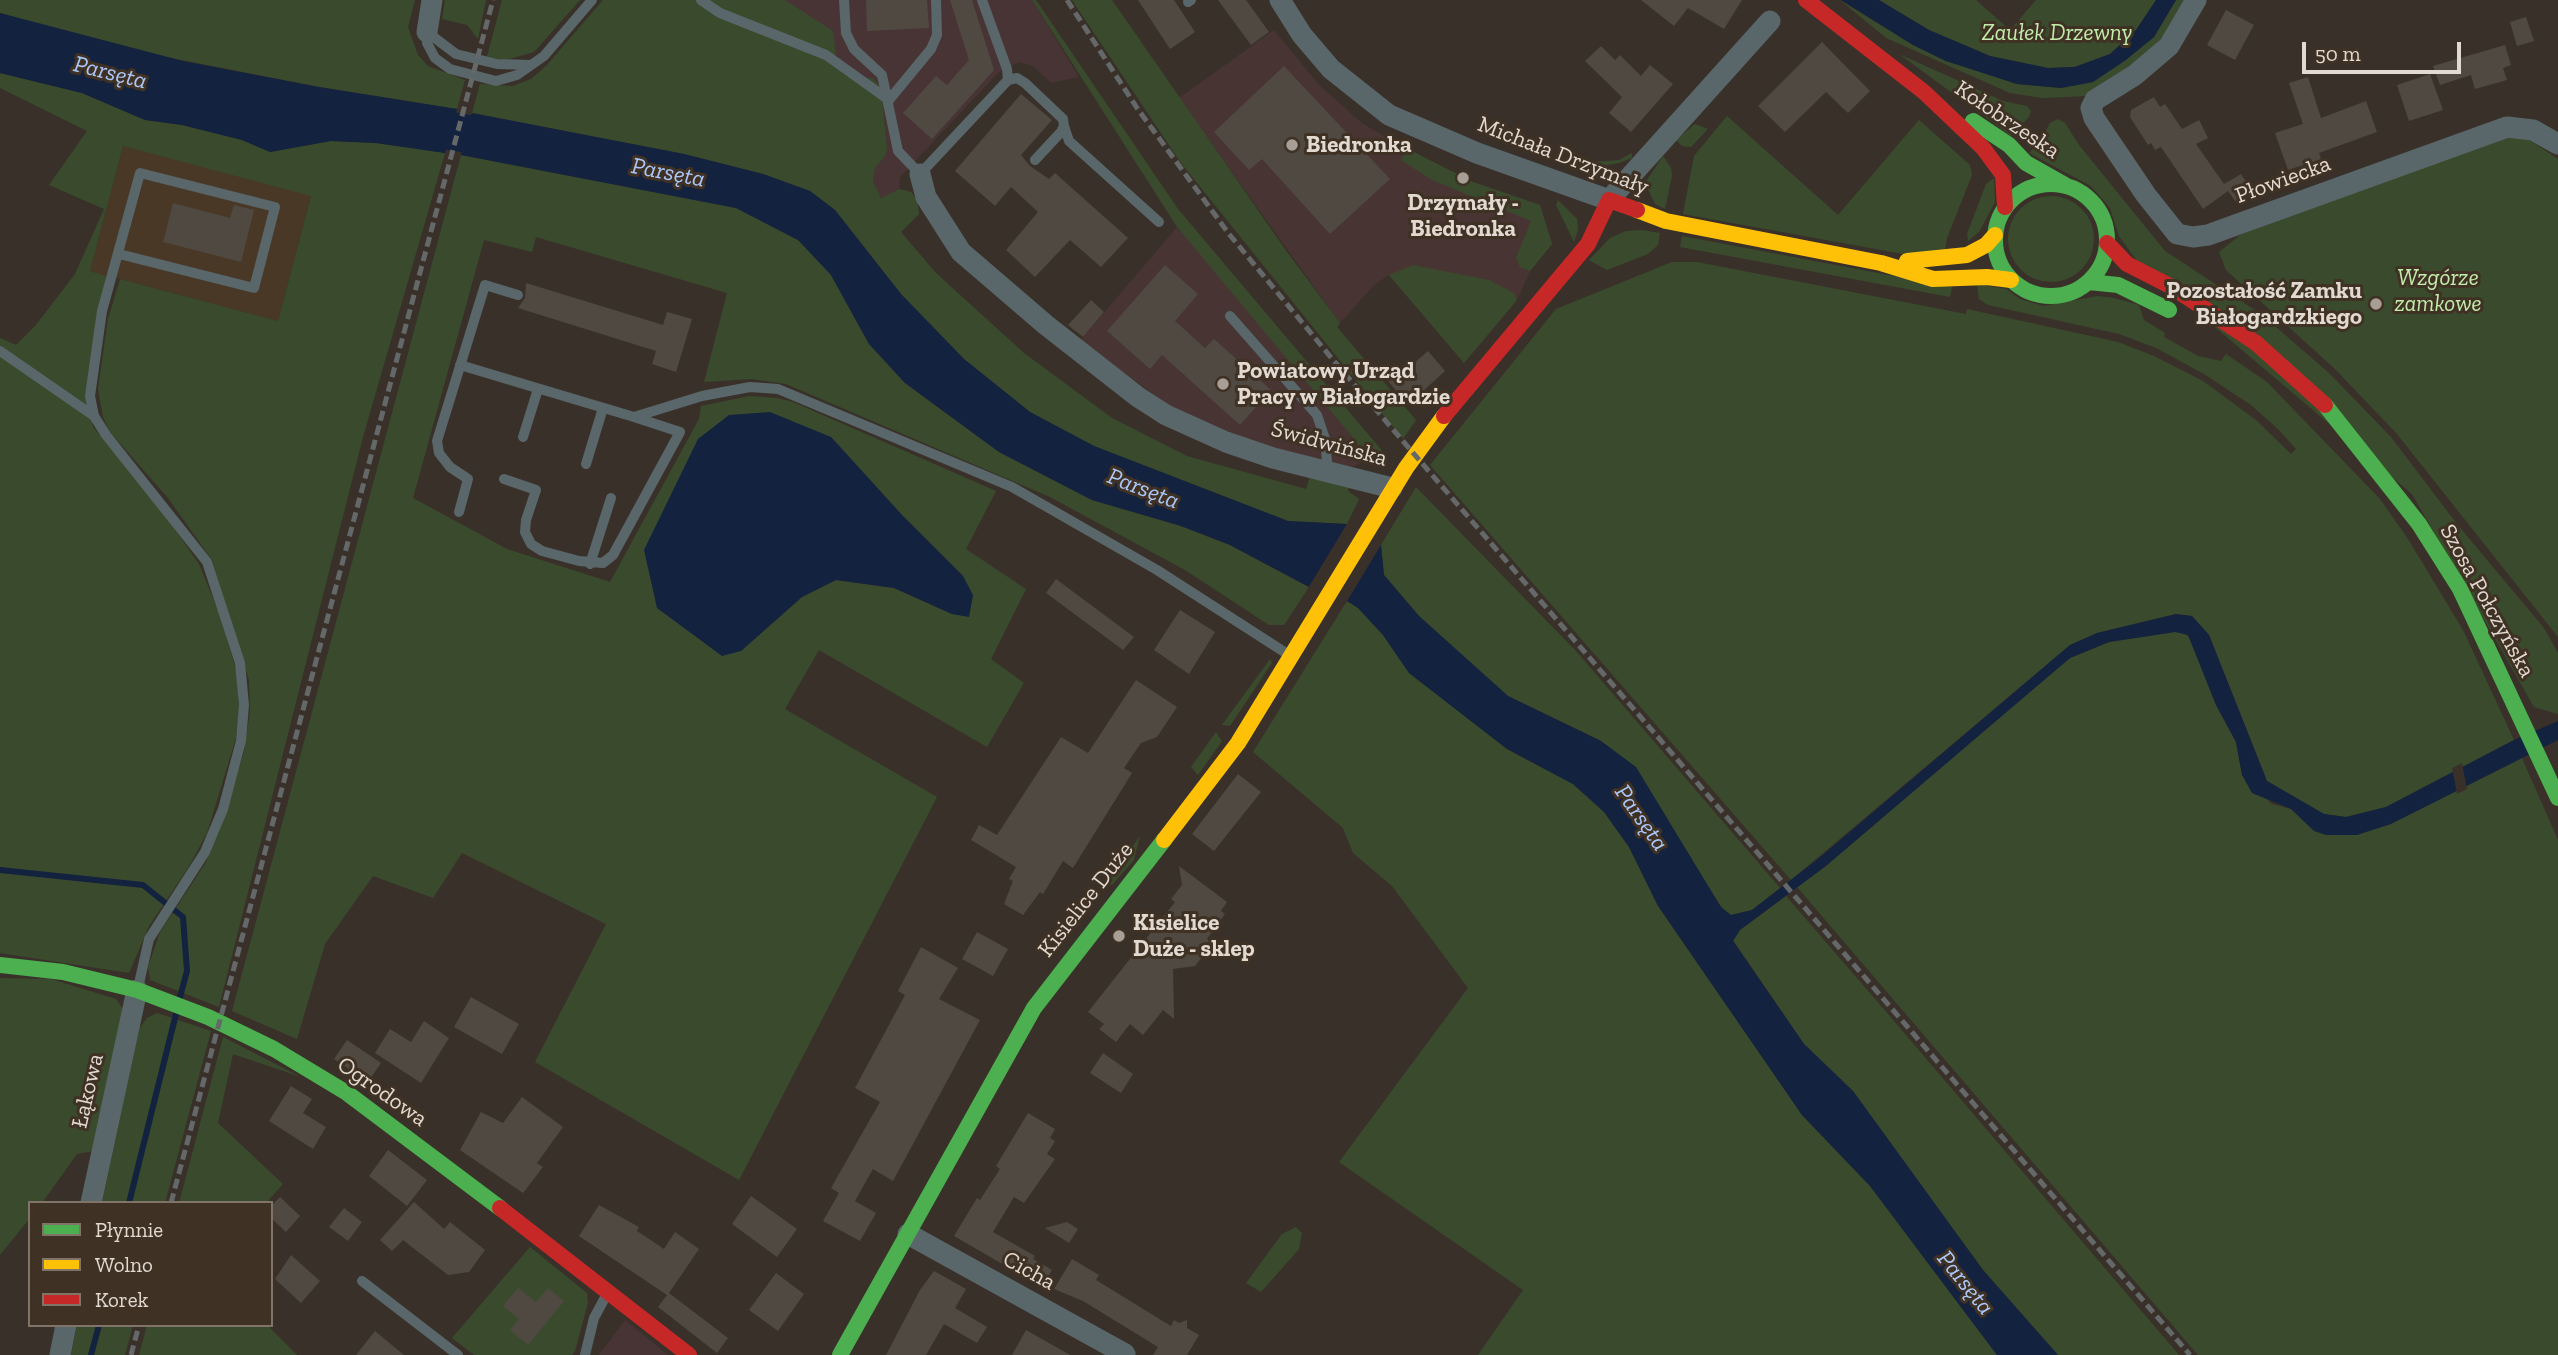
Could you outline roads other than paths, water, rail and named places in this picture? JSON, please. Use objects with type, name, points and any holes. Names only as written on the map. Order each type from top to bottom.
[{"type":"street","points":[[427,32],[432,0]]},
{"type":"street","name":"Michała Drzymały","points":[[1280,0],[1296,27],[1331,69],[1389,115],[1478,152],[1666,221],[1881,263],[1933,279],[1987,277],[2011,280]]},
{"type":"street","name":"Kołobrzeska","points":[[1807,0],[1924,92],[1983,148],[1999,168],[2006,184],[2005,207]]},
{"type":"street","name":"Płowiecka","points":[[2196,0],[2169,46],[2135,75],[2095,100],[2091,108],[2094,118],[2172,230],[2183,236],[2208,235],[2227,229],[2507,127],[2533,130],[2558,145]]},
{"type":"street","name":"Świdwińska","points":[[920,174],[933,209],[961,252],[1046,326],[1138,397],[1166,415],[1226,442],[1392,488],[1440,421],[1588,244],[1609,200],[1770,21]]},
{"type":"street","name":"Kołobrzeska","points":[[1924,92],[1994,133],[2026,163],[2065,185]]},
{"type":"street","points":[[2065,185],[2093,202],[2104,221],[2107,243],[2102,264],[2089,282],[2079,289],[2056,296],[2031,293],[2011,280],[1998,259],[1995,235],[2005,207],[2031,187],[2065,185]]},
{"type":"street","name":"Michała Drzymały","points":[[1881,263],[1967,255],[1986,245],[1995,235]]},
{"type":"street","name":"Szosa Połczyńska","points":[[2107,243],[2127,264],[2182,293],[2256,343],[2331,411],[2351,441],[2394,491],[2439,554],[2475,618],[2558,798]]},
{"type":"street","points":[[2089,282],[2103,281],[2118,285],[2184,318]]},
{"type":"street","name":"Szosa Połczyńska","points":[[2212,334],[2244,355],[2351,441]]},
{"type":"street","name":"Kisielice Duże","points":[[840,1355],[1034,1008],[1088,934],[1237,743],[1292,657],[1392,488]]},
{"type":"street","name":"Ogrodowa","points":[[0,965],[62,972],[137,990],[232,1028],[347,1093],[417,1143],[689,1355]]},
{"type":"street","name":"Łąkowa","points":[[91,1201],[137,990]]},
{"type":"street","name":"Cicha","points":[[908,1234],[1125,1354]]},
{"type":"street","points":[[60,1355],[66,1327]]},
{"type":"lane","points":[[427,32],[427,43],[435,58],[450,69],[496,81],[517,75],[544,56],[592,0]]},
{"type":"lane","points":[[701,0],[720,13],[826,55],[888,100],[931,49],[937,35],[936,0]]},
{"type":"lane","name":"Świdwińska","points":[[844,0],[846,33],[854,49],[883,75],[889,117],[898,150],[920,174]]},
{"type":"lane","points":[[982,0],[1007,69],[1008,80]]},
{"type":"lane","points":[[427,32],[456,54],[497,64],[531,65]]},
{"type":"lane","points":[[920,174],[1008,80],[1017,78],[1057,110],[1069,141],[1159,222]]},
{"type":"lane","points":[[1035,160],[1065,126]]},
{"type":"lane","points":[[119,254],[254,288],[275,207],[140,173],[102,311],[90,396],[94,416],[106,435],[207,562],[240,663],[244,705],[241,741],[223,809],[205,852],[149,940],[137,990]]},
{"type":"lane","points":[[459,512],[468,479],[450,467],[439,453],[437,441],[485,285],[519,295]]},
{"type":"lane","points":[[1230,316],[1317,415],[1325,439],[1328,472]]},
{"type":"lane","points":[[0,351],[94,416]]},
{"type":"lane","points":[[460,365],[680,432],[613,555],[603,563],[590,564],[542,551],[531,544],[526,532],[526,520],[536,490],[504,480]]},
{"type":"lane","points":[[634,417],[702,396],[750,387],[778,390],[1012,487],[1157,570],[1292,657]]},
{"type":"lane","points":[[523,438],[538,388]]},
{"type":"lane","points":[[586,464],[603,408]]},
{"type":"lane","points":[[590,564],[611,498]]},
{"type":"lane","points":[[362,1281],[458,1355]]},
{"type":"lane","points":[[584,1355],[594,1318],[609,1292]]},
{"type":"water","points":[[1841,0],[1879,0],[1929,30],[1990,56],[2048,68],[2075,67],[2110,54],[2136,30],[2156,0],[2176,0],[2154,37],[2126,60],[2093,82],[2061,88],[2017,84],[1946,61],[1913,45]]},
{"type":"water","points":[[0,13],[183,61],[319,87],[457,109],[445,153],[376,143],[331,141],[270,152],[242,140],[182,125],[145,120],[82,93],[0,73]]},
{"type":"water","points":[[472,113],[684,154],[763,174],[810,191],[835,210],[901,294],[964,359],[1030,412],[1094,446],[1288,521],[1347,524],[1309,587],[1230,545],[1181,526],[1092,500],[999,452],[905,383],[869,344],[831,275],[798,240],[736,208],[461,155]]},
{"type":"water","points":[[770,412],[831,437],[902,515],[963,576],[973,595],[969,617],[952,614],[894,588],[836,580],[802,597],[741,651],[722,656],[657,608],[644,550],[698,439],[729,415]]},
{"type":"water","points":[[1381,545],[1384,575],[1419,616],[1508,696],[1601,741],[1636,767],[1721,907],[1731,915],[1752,910],[1819,858],[2070,645],[2097,633],[2176,614],[2192,616],[2209,635],[2267,781],[2324,814],[2346,817],[2386,807],[2514,740],[2558,721],[2558,740],[2391,824],[2357,835],[2326,835],[2314,831],[2291,809],[2252,793],[2242,775],[2236,742],[2216,705],[2188,635],[2175,632],[2109,642],[2070,658],[1826,866],[1740,930],[1733,941],[1804,1044],[1853,1091],[1983,1270],[2058,1355],[1997,1355],[1870,1186],[1802,1115],[1658,906],[1629,847],[1604,812],[1573,784],[1507,749],[1409,673],[1383,635],[1358,608],[1347,601]]},
{"type":"waterway","name":"Parsęta","points":[[401,122],[518,143]]},
{"type":"waterway","points":[[0,870],[143,885],[183,917],[187,971],[180,997]]},
{"type":"waterway","points":[[129,1201],[176,1014]]},
{"type":"waterway","points":[[91,1355],[98,1327]]},
{"type":"railway","points":[[172,1201],[493,0]]},
{"type":"railway","points":[[1067,0],[1137,108],[1229,234],[1334,361],[2190,1355]]},
{"type":"railway","points":[[131,1355],[138,1327]]},
{"type":"place","name":"Biedronka","points":[[1292,145]]},
{"type":"place","name":"Drzymały - Biedronka","points":[[1463,178]]},
{"type":"place","name":"Pozostałość Zamku Białogardzkiego","points":[[2376,304]]},
{"type":"place","name":"Powiatowy Urząd Pracy w Białogardzie","points":[[1223,384]]},
{"type":"place","name":"Kisielice Duże - sklep","points":[[1119,936]]},
{"type":"park label","name":"Zaułek Drzewny","points":[[2057,33]]},
{"type":"park label","name":"Wzgórze zamkowe","points":[[2438,291]]}]
